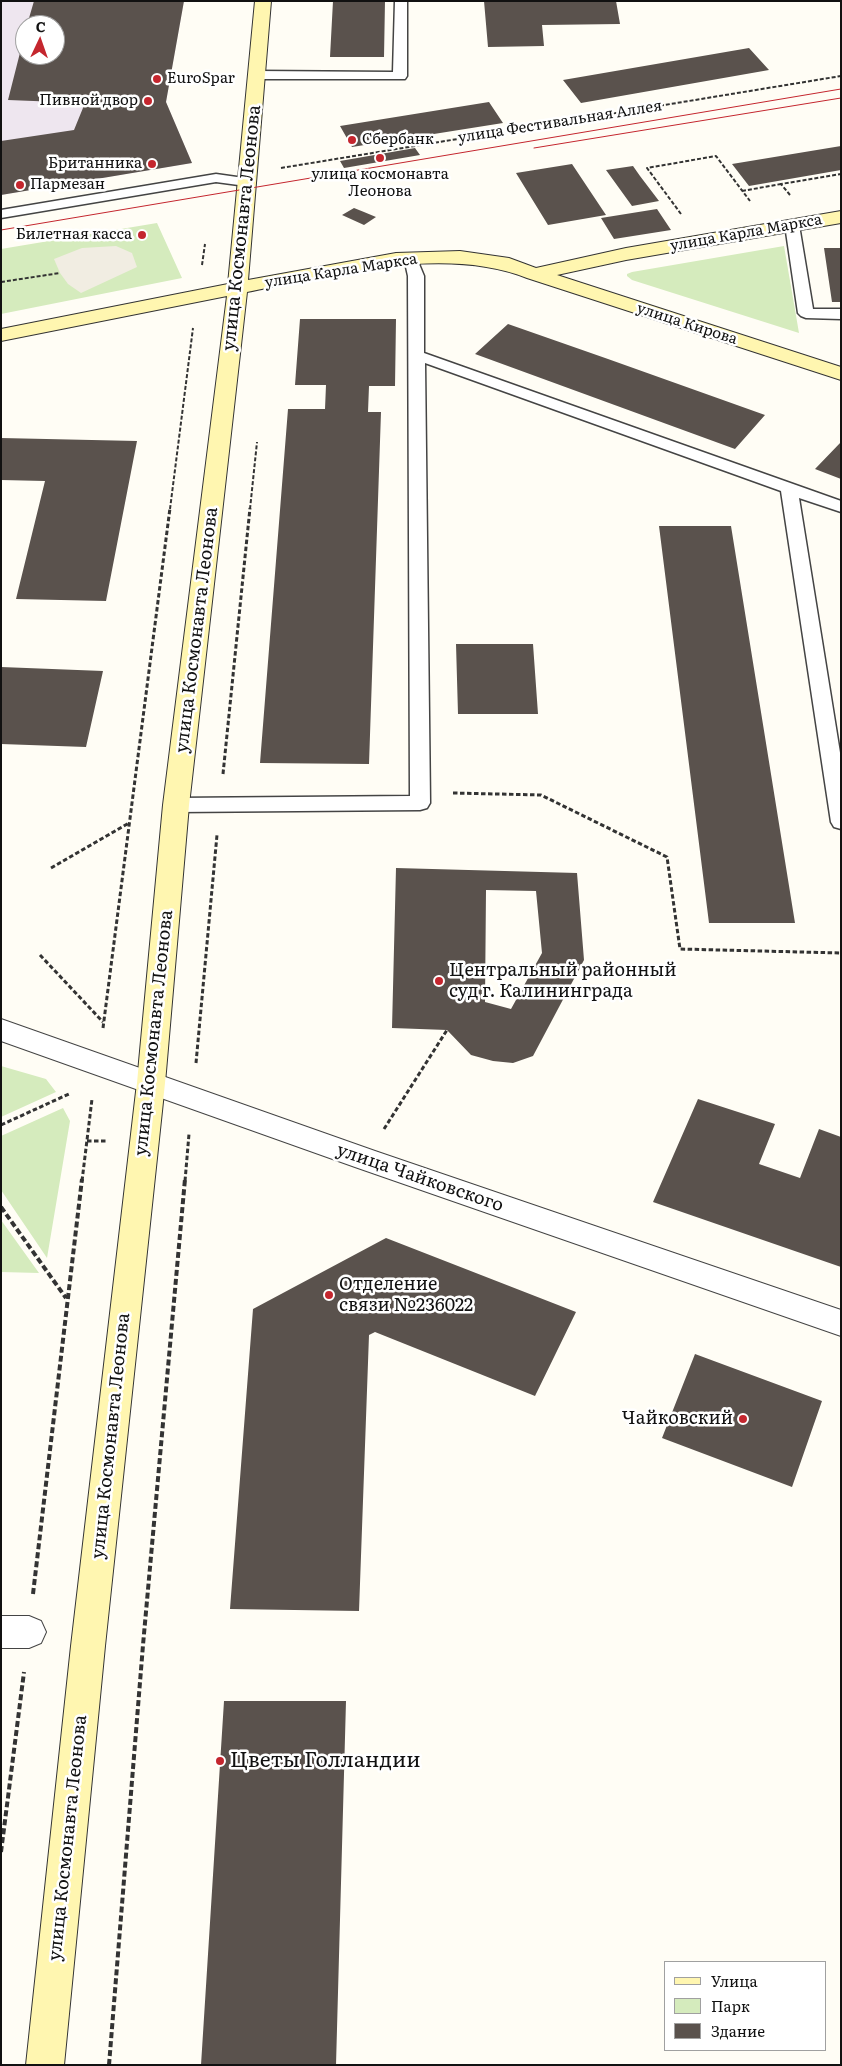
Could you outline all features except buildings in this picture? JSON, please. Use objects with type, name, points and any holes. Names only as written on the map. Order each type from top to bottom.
[{"type":"main road","name":"улица Космонавта Леонова","points":[[44,2065],[89,1636],[151,1083],[176,805],[236,295],[263,1]]},
{"type":"main road","name":"улица Карла Маркса","points":[[1,335],[164,301],[236,295],[414,267],[462,265],[534,274],[626,254],[841,217]]},
{"type":"main road","name":"улица Карла Маркса","points":[[1,350],[188,310],[291,276],[396,260],[424,257],[460,257],[509,264],[534,274]]},
{"type":"main road","name":"улица Кирова","points":[[534,274],[841,374]]},
{"type":"street","name":"улица Чайковского","points":[[1,1030],[96,1073],[151,1083],[841,1323]]},
{"type":"lane","points":[[257,75],[400,76],[401,1]]},
{"type":"lane","points":[[1,214],[216,178],[246,182]]},
{"type":"lane","points":[[792,225],[806,313],[841,314]]},
{"type":"lane","points":[[176,805],[420,803],[414,267]]},
{"type":"lane","points":[[416,355],[841,507]]},
{"type":"lane","points":[[790,489],[836,765],[841,822]]},
{"type":"path","name":"улица Фестивальная Аллея","points":[[280,168],[841,76]]},
{"type":"path","points":[[683,216],[647,168],[716,156],[753,205]]},
{"type":"path","points":[[742,191],[841,174]]},
{"type":"path","points":[[781,184],[793,199]]},
{"type":"path","points":[[1,282],[60,273]]},
{"type":"path","points":[[1,1852],[15,1632],[67,1298],[104,1023],[194,322],[188,310]]},
{"type":"path","points":[[109,2065],[142,1644],[192,1098],[220,804],[258,441]]},
{"type":"path","points":[[419,792],[541,795],[667,857],[680,949],[841,953]]},
{"type":"path","points":[[52,868],[129,823]]},
{"type":"path","points":[[40,955],[104,1023]]},
{"type":"path","points":[[365,1159],[447,1030]]},
{"type":"path","points":[[1,1125],[96,1073]]},
{"type":"path","points":[[1,1207],[67,1298]]},
{"type":"shaded area","points":[[1,1],[184,1],[166,102],[192,163],[1,195]]},
{"type":"shaded area","points":[[116,246],[132,253],[137,267],[81,293],[68,284],[60,273],[54,259],[82,248]]},
{"type":"green space","points":[[157,223],[182,278],[1,314],[1,249]]},
{"type":"green space","points":[[784,246],[799,333],[632,280],[627,276],[627,274],[632,272]]},
{"type":"green space","points":[[1,1066],[46,1079],[56,1092],[1,1117]]},
{"type":"green space","points":[[63,1108],[70,1121],[47,1258],[1,1190],[1,1136]]},
{"type":"green space","points":[[1,1220],[39,1273],[1,1272]]},
{"type":"tram line","points":[[1,230],[841,89]]},
{"type":"tram line","points":[[534,148],[841,98]]},
{"type":"place","name":"EuroSpar","points":[[157,79]]},
{"type":"place","name":"Пивной двор","points":[[148,101]]},
{"type":"place","name":"Сбербанк","points":[[352,140]]},
{"type":"place","name":"улица космонавта Леонова","points":[[380,158]]},
{"type":"place","name":"Британника","points":[[152,164]]},
{"type":"place","name":"Пармезан","points":[[20,185]]},
{"type":"place","name":"Билетная касса","points":[[142,235]]},
{"type":"place","name":"Центральный районный суд г. Калининграда","points":[[439,981]]},
{"type":"place","name":"Отделение связи №236022","points":[[329,1295]]},
{"type":"place","name":"Чайковский","points":[[743,1419]]},
{"type":"place","name":"Цветы Голландии","points":[[220,1761]]}]
